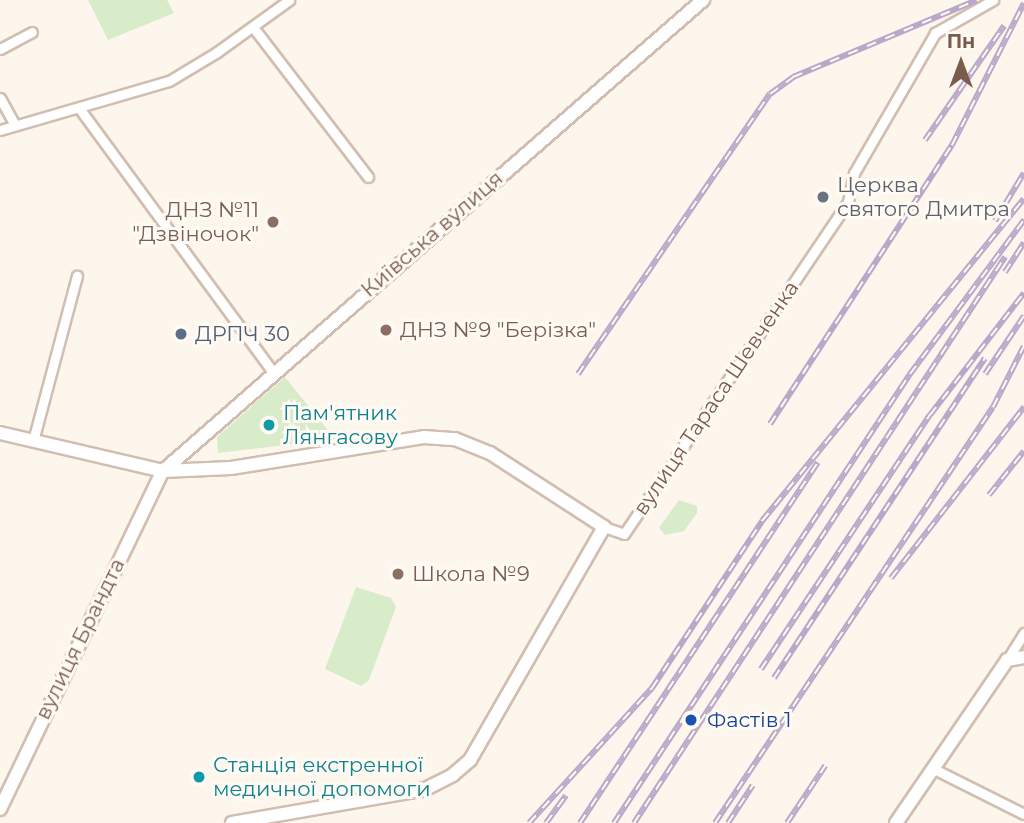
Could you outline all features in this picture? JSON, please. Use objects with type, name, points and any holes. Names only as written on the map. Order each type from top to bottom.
[{"type":"street","points":[[0,130],[14,123],[79,108],[169,81],[253,27],[289,0]]},
{"type":"street","name":"Київська вулиця","points":[[163,471],[273,372],[703,0]]},
{"type":"street","name":"вулиця Тараса Шевченка","points":[[604,527],[624,534],[848,202],[854,173],[935,33],[993,0]]},
{"type":"street","points":[[253,27],[368,177]]},
{"type":"street","points":[[0,49],[32,32]]},
{"type":"street","points":[[0,98],[14,123]]},
{"type":"street","points":[[79,108],[273,372]]},
{"type":"street","points":[[33,441],[77,276]]},
{"type":"street","points":[[0,433],[163,471],[231,468],[424,437],[455,439],[490,453],[604,527],[470,760],[453,775],[426,789],[232,823]]},
{"type":"street","name":"вулиця Брандта","points":[[0,808],[163,471]]},
{"type":"street","points":[[897,823],[936,770],[1024,633]]},
{"type":"street","points":[[1007,660],[1024,657]]},
{"type":"street","points":[[936,770],[1024,814]]},
{"type":"green space","points":[[88,0],[167,0],[174,13],[108,40]]},
{"type":"green space","points":[[285,377],[335,439],[218,453],[217,437]]},
{"type":"green space","points":[[679,500],[697,506],[697,513],[684,531],[665,535],[659,528]]},
{"type":"green space","points":[[356,587],[391,598],[396,607],[369,680],[361,686],[325,669]]},
{"type":"railway","points":[[578,374],[770,94],[793,77],[977,0]]},
{"type":"railway","points":[[770,424],[952,145],[1024,3]]},
{"type":"railway","points":[[925,140],[1004,26]]},
{"type":"railway","points":[[995,221],[1024,173]]},
{"type":"railway","points":[[529,823],[652,688],[762,521],[1024,199]]},
{"type":"railway","points":[[614,823],[910,374],[1024,220]]},
{"type":"railway","points":[[1005,272],[1024,243]]},
{"type":"railway","points":[[634,823],[1005,257]]},
{"type":"railway","points":[[761,669],[930,415],[1024,293]]},
{"type":"railway","points":[[985,374],[1024,316]]},
{"type":"railway","points":[[715,823],[993,407],[1024,346]]},
{"type":"railway","points":[[774,678],[985,358]]},
{"type":"railway","points":[[891,578],[1024,407]]},
{"type":"railway","points":[[989,495],[1024,451]]},
{"type":"railway","points":[[580,823],[818,462]]},
{"type":"railway","points":[[787,823],[825,766]]},
{"type":"railway","points":[[728,823],[753,785]]},
{"type":"railway","points":[[546,823],[566,795]]},
{"type":"place","name":"Церква святого Дмитра","points":[[823,197]]},
{"type":"place","name":"ДНЗ №11 \"Дзвіночок\"","points":[[273,222]]},
{"type":"place","name":"ДНЗ №9 \"Берізка\"","points":[[386,330]]},
{"type":"place","name":"ДРПЧ 30","points":[[181,334]]},
{"type":"place","name":"Пам'ятник Лянгасову","points":[[269,425]]},
{"type":"place","name":"Школа №9","points":[[398,574]]},
{"type":"place","name":"Фастів 1","points":[[691,720]]},
{"type":"place","name":"Станція екстренної медичної допомоги","points":[[199,777]]}]
